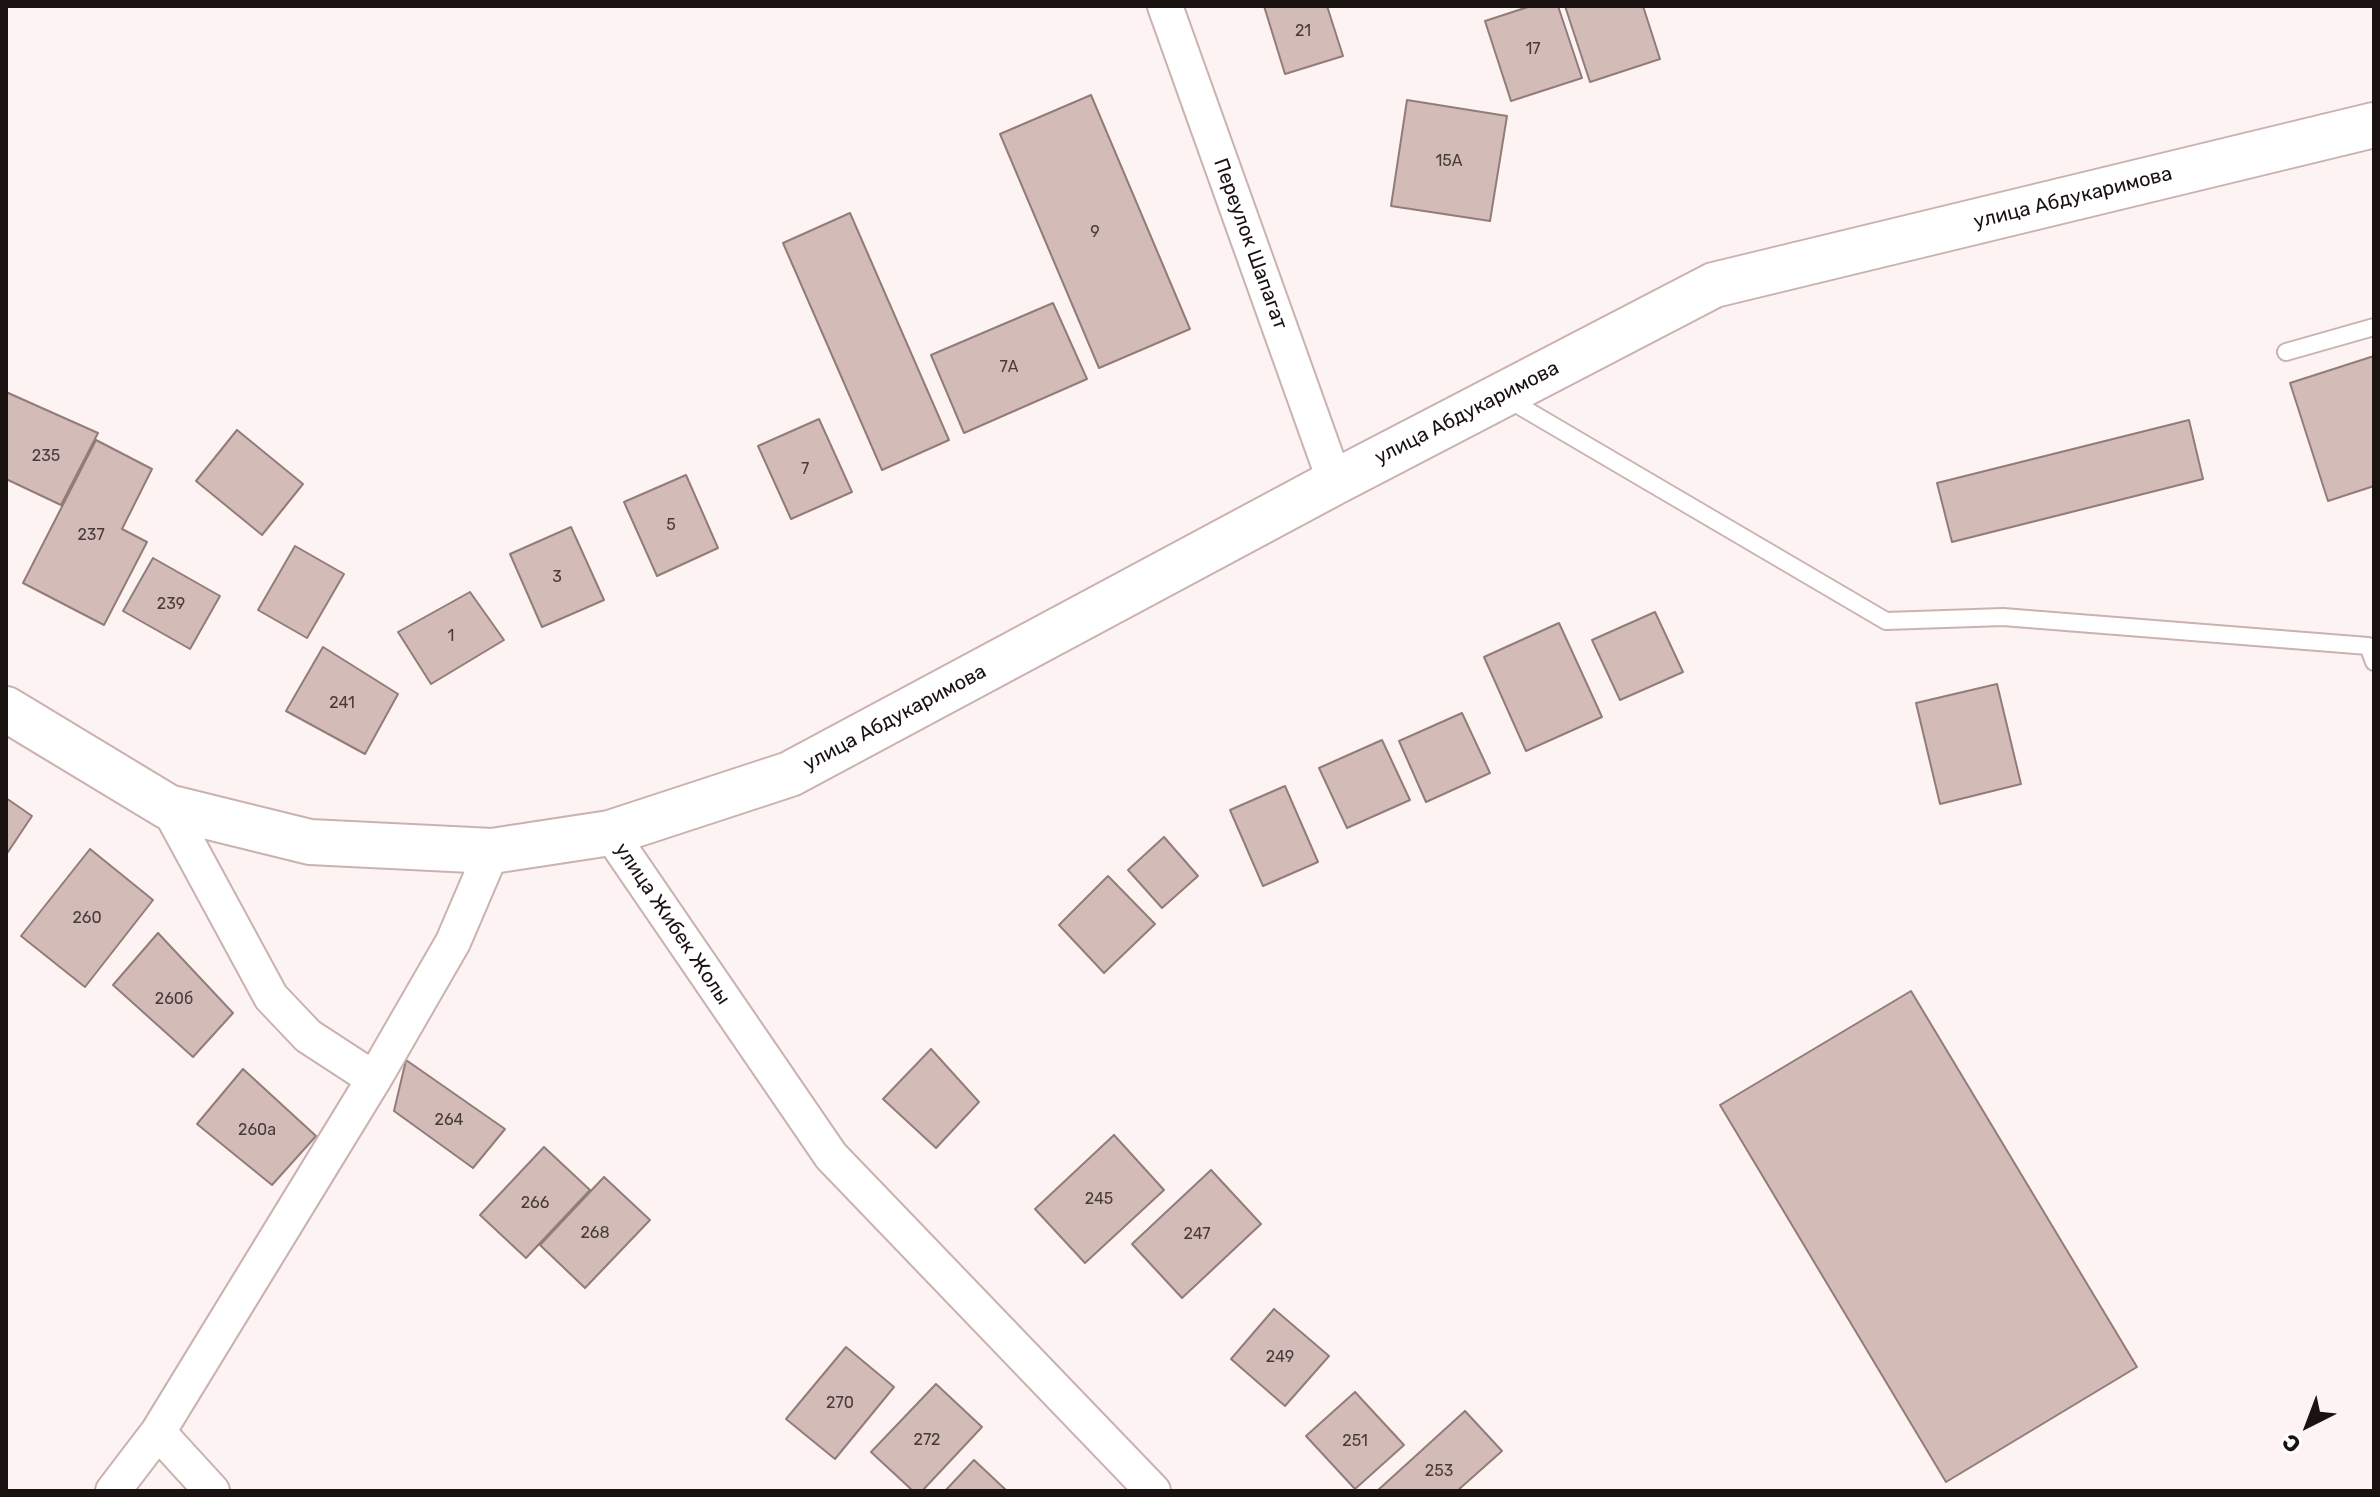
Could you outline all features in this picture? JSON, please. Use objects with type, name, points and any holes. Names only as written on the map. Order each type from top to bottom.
[{"type":"main road","name":"улица Абдукаримова","points":[[610,833],[790,774],[1335,482],[1714,285],[2374,125]]},
{"type":"main road","name":"улица Жибек Жолы","points":[[6,709],[168,807],[310,842],[492,851],[610,833]]},
{"type":"street","name":"Переулок Шапагат","points":[[1165,6],[1335,482]]},
{"type":"street","points":[[168,807],[271,997],[308,1036],[374,1079]]},
{"type":"street","name":"улица Жибек Жолы","points":[[610,833],[831,1156],[1153,1491]]},
{"type":"street","points":[[113,1491],[158,1432],[374,1079],[453,942],[492,851]]},
{"type":"street","points":[[158,1432],[212,1491]]},
{"type":"lane","points":[[2286,352],[2374,327]]},
{"type":"lane","points":[[1501,395],[1886,621],[2003,617],[2353,644],[2368,646],[2374,662]]},
{"type":"building","points":[[1264,6],[1327,6],[1343,56],[1285,74]]},
{"type":"building","points":[[1531,6],[1558,6],[1582,78],[1511,101],[1485,21]]},
{"type":"building","points":[[1565,6],[1643,6],[1660,59],[1590,82]]},
{"type":"building","points":[[1091,95],[1190,329],[1099,368],[1000,134]]},
{"type":"building","points":[[1407,100],[1507,116],[1490,221],[1391,206]]},
{"type":"building","points":[[850,213],[949,440],[882,470],[783,243]]},
{"type":"building","points":[[1053,303],[1087,379],[964,433],[931,355]]},
{"type":"building","points":[[2374,356],[2374,486],[2328,501],[2290,383]]},
{"type":"building","points":[[6,392],[98,433],[61,505],[6,479]]},
{"type":"building","points":[[819,419],[852,492],[791,519],[758,446]]},
{"type":"building","points":[[2189,420],[2203,479],[1952,542],[1937,483]]},
{"type":"building","points":[[237,430],[303,484],[262,535],[196,481]]},
{"type":"building","points":[[96,440],[152,469],[122,529],[147,542],[104,625],[23,583]]},
{"type":"building","points":[[686,475],[718,548],[657,576],[624,502]]},
{"type":"building","points":[[571,527],[604,600],[542,627],[510,554]]},
{"type":"building","points":[[295,546],[344,574],[307,638],[258,610]]},
{"type":"building","points":[[153,558],[220,596],[190,649],[123,611]]},
{"type":"building","points":[[470,592],[504,640],[431,684],[398,632]]},
{"type":"building","points":[[1655,612],[1683,672],[1620,700],[1592,640]]},
{"type":"building","points":[[1559,623],[1602,717],[1526,751],[1484,657]]},
{"type":"building","points":[[323,647],[398,694],[365,754],[286,711]]},
{"type":"building","points":[[1997,684],[2021,784],[1940,804],[1916,703]]},
{"type":"building","points":[[1462,713],[1490,773],[1426,802],[1399,741]]},
{"type":"building","points":[[1382,740],[1410,800],[1347,828],[1319,768]]},
{"type":"building","points":[[1285,786],[1318,862],[1263,886],[1230,810]]},
{"type":"building","points":[[6,798],[32,816],[6,855]]},
{"type":"building","points":[[1164,837],[1198,876],[1162,908],[1128,870]]},
{"type":"building","points":[[90,849],[153,900],[85,987],[21,936]]},
{"type":"building","points":[[1108,876],[1155,924],[1104,973],[1059,925]]},
{"type":"building","points":[[158,933],[233,1013],[193,1057],[113,985]]},
{"type":"building","points":[[1911,991],[2137,1367],[1946,1482],[1720,1105]]},
{"type":"building","points":[[931,1049],[979,1102],[936,1148],[883,1099]]},
{"type":"building","points":[[406,1060],[505,1129],[473,1168],[394,1111]]},
{"type":"building","points":[[243,1069],[316,1136],[272,1185],[197,1124]]},
{"type":"building","points":[[1114,1135],[1164,1190],[1085,1263],[1035,1209]]},
{"type":"building","points":[[544,1147],[590,1190],[526,1258],[480,1215]]},
{"type":"building","points":[[1211,1170],[1261,1224],[1182,1298],[1132,1244]]},
{"type":"building","points":[[604,1177],[650,1220],[585,1288],[540,1245]]},
{"type":"building","points":[[1274,1309],[1329,1356],[1285,1406],[1231,1359]]},
{"type":"building","points":[[846,1347],[894,1387],[835,1459],[786,1419]]},
{"type":"building","points":[[936,1384],[982,1427],[922,1491],[913,1491],[871,1452]]},
{"type":"building","points":[[1355,1392],[1404,1445],[1355,1489],[1306,1436]]},
{"type":"building","points":[[1465,1411],[1502,1451],[1457,1491],[1377,1491]]},
{"type":"building","points":[[974,1460],[1007,1491],[945,1491]]}]
